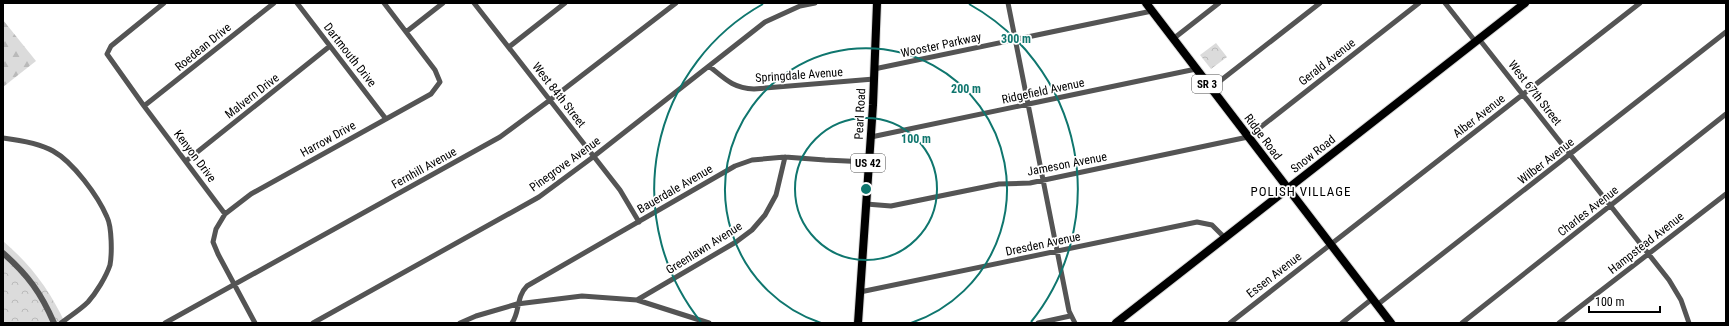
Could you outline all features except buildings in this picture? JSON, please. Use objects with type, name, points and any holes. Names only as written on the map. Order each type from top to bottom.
[{"type":"main road","name":"Pearl Road","points":[[858,323],[871,136],[877,3]]},
{"type":"main road","name":"Ridge Road","points":[[1146,3],[1391,323]]},
{"type":"main road","name":"Snow Road","points":[[1116,323],[1225,238],[1239,225],[1288,189],[1525,3]]},
{"type":"street","name":"Kenyon Drive","points":[[164,3],[111,46],[107,54],[112,63],[225,214]]},
{"type":"street","name":"Roedean Drive","points":[[144,106],[274,3]]},
{"type":"street","name":"Dartmouth Drive","points":[[297,3],[386,119]]},
{"type":"street","points":[[384,3],[406,32],[443,3]]},
{"type":"street","name":"West 84th Street","points":[[474,3],[620,190],[639,222]]},
{"type":"street","points":[[509,47],[565,3]]},
{"type":"street","name":"Fernhill Avenue","points":[[165,323],[500,137],[676,3]]},
{"type":"street","name":"Pinegrove Avenue","points":[[313,323],[539,198],[594,157],[765,22],[800,6],[815,3]]},
{"type":"street","points":[[1008,3],[1044,180],[1056,251],[1070,316],[1075,323]]},
{"type":"street","points":[[1173,39],[1219,3]]},
{"type":"street","points":[[1211,88],[1320,3]]},
{"type":"street","name":"Gerald Avenue","points":[[1248,137],[1419,3]]},
{"type":"street","name":"West 67th Street","points":[[1446,3],[1523,94],[1669,280],[1681,300],[1689,323]]},
{"type":"street","name":"Alber Avenue","points":[[1331,244],[1640,3]]},
{"type":"street","name":"Wooster Parkway","points":[[874,69],[1152,11]]},
{"type":"street","name":"Harrow Drive","points":[[225,214],[251,194],[431,94],[440,82],[435,70],[406,32]]},
{"type":"street","name":"Wilber Avenue","points":[[1342,323],[1375,302],[1571,154],[1726,32]]},
{"type":"street","name":"Malvern Drive","points":[[186,161],[330,46]]},
{"type":"street","name":"Springdale Avenue","points":[[709,66],[732,85],[754,89],[874,79]]},
{"type":"street","name":"Ridgefield Avenue","points":[[871,136],[1028,105],[1196,69]]},
{"type":"street","name":"Charles Avenue","points":[[1462,323],[1726,114]]},
{"type":"street","name":"Jameson Avenue","points":[[866,204],[891,206],[999,184],[1030,183],[1248,137]]},
{"type":"street","points":[[3,138],[22,141],[53,151],[78,173],[96,197],[108,218],[111,239],[110,266],[100,285],[88,302],[61,323]]},
{"type":"street","name":"Bauerdale Avenue","points":[[512,323],[515,319],[517,304],[522,291],[532,282],[735,166],[752,160],[785,157],[868,162]]},
{"type":"street","name":"Greenlawn Avenue","points":[[637,300],[736,242],[752,230],[765,215],[776,195],[785,157]]},
{"type":"street","name":"Hampstead Avenue","points":[[1559,323],[1726,194]]},
{"type":"street","points":[[225,214],[216,229],[213,242],[255,323]]},
{"type":"street","name":"Dresden Avenue","points":[[860,292],[1197,222],[1212,225],[1225,238]]},
{"type":"street","name":"Essen Avenue","points":[[1230,323],[1331,244]]},
{"type":"street","points":[[3,253],[20,268],[44,300],[54,323]]},
{"type":"street","points":[[460,323],[500,308],[517,304],[582,296],[637,300],[709,323]]},
{"type":"street","points":[[1038,323],[1070,316]]},
{"type":"green space","points":[[3,20],[36,61],[3,87]]},
{"type":"green space","points":[[1216,43],[1227,57],[1211,69],[1200,55]]},
{"type":"green space","points":[[3,241],[31,268],[53,300],[65,323],[3,323]]},
{"type":"district","name":"POLISH VILLAGE","points":[[1301,191]]}]
